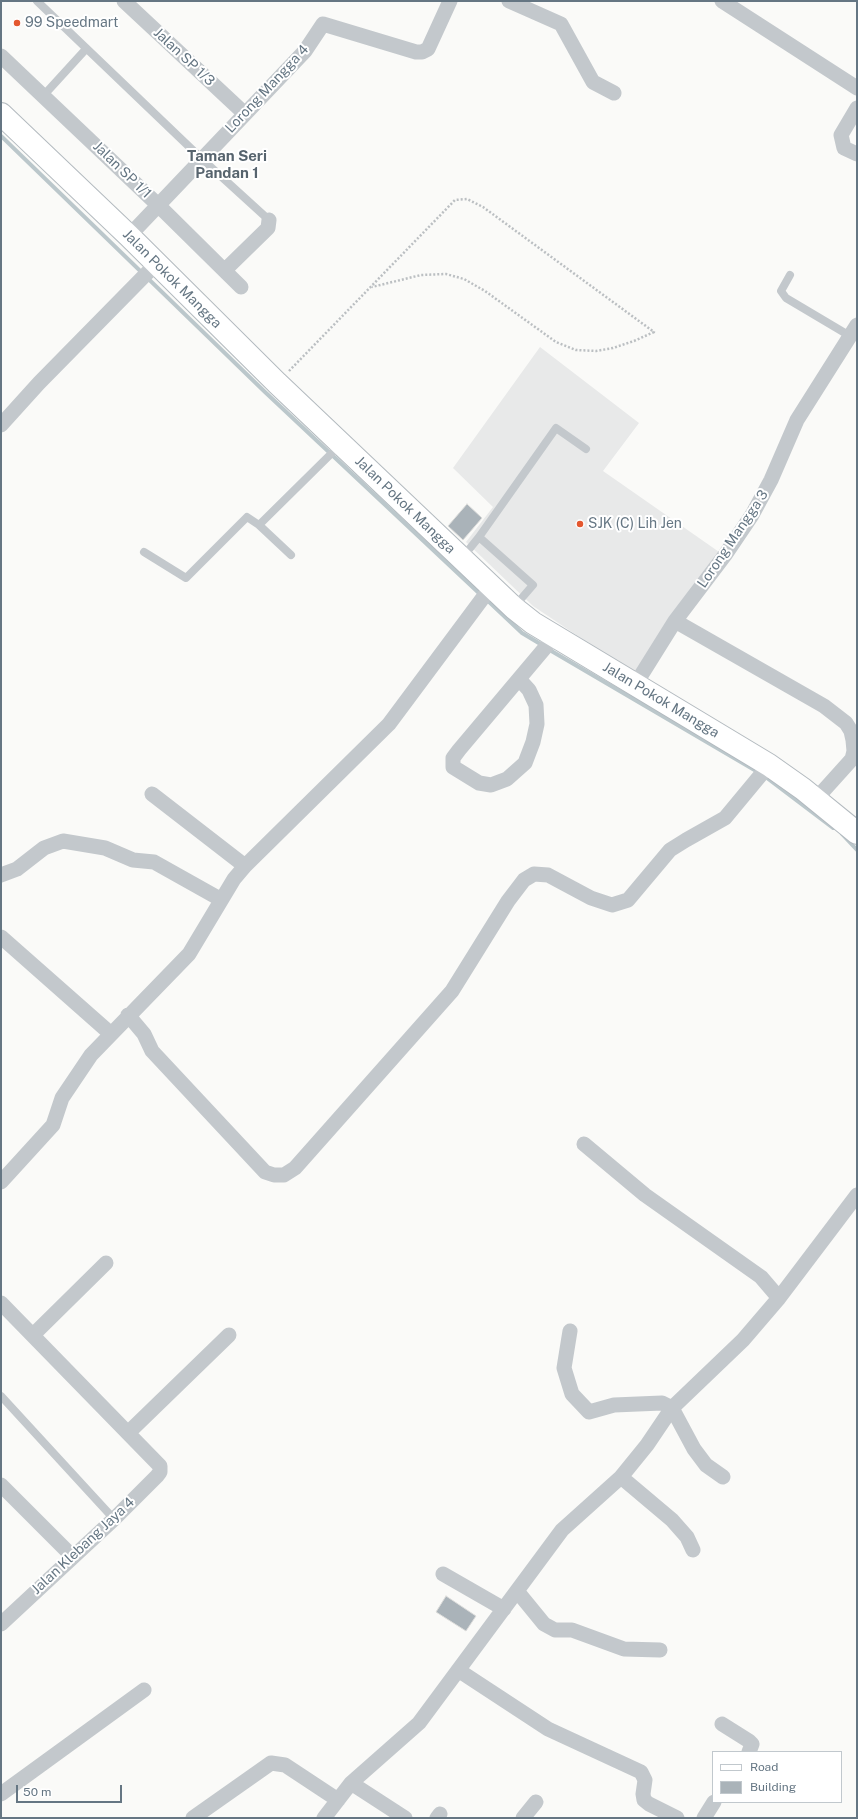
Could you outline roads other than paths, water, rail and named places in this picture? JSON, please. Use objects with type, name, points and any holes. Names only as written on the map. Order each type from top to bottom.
[{"type":"main road","name":"Jalan Pokok Mangga","points":[[1,114],[129,236],[149,271],[277,383],[462,559],[485,594],[514,608],[534,623],[548,644],[635,685],[816,799],[857,833]]},
{"type":"street","name":"Jalan SP 1/3","points":[[125,1],[244,114]]},
{"type":"street","name":"Lorong Mangga 4","points":[[129,236],[305,51],[323,24],[416,52],[422,52],[428,48],[450,1]]},
{"type":"street","points":[[509,1],[561,24],[592,82],[614,93]]},
{"type":"street","points":[[722,1],[857,88]]},
{"type":"street","name":"Jalan SP 1/1","points":[[1,56],[44,95],[241,287]]},
{"type":"street","points":[[857,108],[841,135],[844,148],[857,154]]},
{"type":"street","points":[[225,270],[268,228],[269,220]]},
{"type":"street","points":[[1,425],[39,383],[149,271]]},
{"type":"street","name":"Lorong Mangga 3","points":[[635,685],[676,621],[725,555],[752,515],[771,480],[797,420],[853,331]]},
{"type":"street","points":[[1,1182],[53,1125],[62,1098],[91,1055],[128,1015],[189,954],[220,899],[245,866],[389,724],[485,594]]},
{"type":"street","points":[[676,621],[824,706],[846,723],[851,731],[853,740],[854,751],[852,759],[816,799]]},
{"type":"street","points":[[519,679],[529,690],[536,705],[537,724],[533,742],[525,763],[507,779],[491,785],[479,783],[453,767],[453,758],[548,644]]},
{"type":"street","points":[[128,1015],[144,1034],[152,1051],[265,1172],[284,1176],[295,1168],[452,991],[508,901],[524,880],[534,874],[548,875],[591,898],[612,905],[628,900],[670,850],[725,818],[766,768]]},
{"type":"street","points":[[152,794],[245,866]]},
{"type":"street","points":[[1,875],[17,868],[44,848],[62,841],[105,848],[133,860],[154,862],[220,899]]},
{"type":"street","points":[[1,937],[111,1034]]},
{"type":"street","points":[[584,1144],[645,1194],[761,1277],[779,1298]]},
{"type":"street","points":[[324,1818],[351,1783],[419,1723],[562,1530],[621,1477],[647,1445],[672,1408],[742,1340],[779,1298],[857,1195]]},
{"type":"street","points":[[33,1335],[106,1263]]},
{"type":"street","points":[[1,1303],[129,1432],[229,1335]]},
{"type":"street","points":[[570,1331],[564,1368],[572,1394],[589,1412],[614,1405],[662,1403],[672,1408],[694,1449],[706,1465],[723,1477]]},
{"type":"street","name":"Jalan Klebang Jaya 4","points":[[1,1624],[114,1519],[160,1472],[160,1466],[129,1432]]},
{"type":"street","points":[[621,1477],[672,1520],[687,1537],[693,1550]]},
{"type":"street","points":[[1,1485],[73,1557]]},
{"type":"street","points":[[443,1574],[504,1609]]},
{"type":"street","points":[[517,1591],[544,1624],[555,1630],[572,1630],[624,1649],[660,1650]]},
{"type":"street","points":[[458,1670],[548,1729],[641,1772],[645,1780],[643,1794],[644,1800],[677,1818]]},
{"type":"street","points":[[1,1794],[144,1690]]},
{"type":"street","points":[[722,1724],[749,1741],[752,1744],[749,1751]]},
{"type":"street","points":[[193,1818],[271,1763],[285,1765],[338,1800]]},
{"type":"street","points":[[351,1783],[406,1818]]},
{"type":"street","points":[[523,1818],[536,1802]]},
{"type":"street","points":[[704,1818],[713,1803]]},
{"type":"lane","points":[[38,1],[202,159],[269,220]]},
{"type":"lane","points":[[44,95],[86,48]]},
{"type":"lane","points":[[790,276],[781,291],[786,298],[853,331]]},
{"type":"lane","points":[[462,559],[556,428],[586,449]]},
{"type":"lane","points":[[259,525],[341,444]]},
{"type":"lane","points":[[144,552],[186,578],[247,517],[259,525],[291,555]]},
{"type":"lane","points":[[479,537],[533,585],[514,608]]},
{"type":"lane","points":[[1,1396],[114,1519]]},
{"type":"waterway","points":[[1,136],[265,392],[481,595]]},
{"type":"waterway","points":[[486,599],[522,633],[542,645]]},
{"type":"waterway","points":[[548,649],[763,775],[833,828]]},
{"type":"waterway","points":[[842,834],[857,850]]},
{"type":"place","name":"99 Speedmart","points":[[17,23]]},
{"type":"place","name":"SJK (C) Lih Jen","points":[[580,524]]},
{"type":"district","name":"Taman Seri Pandan 1","points":[[227,164]]}]
